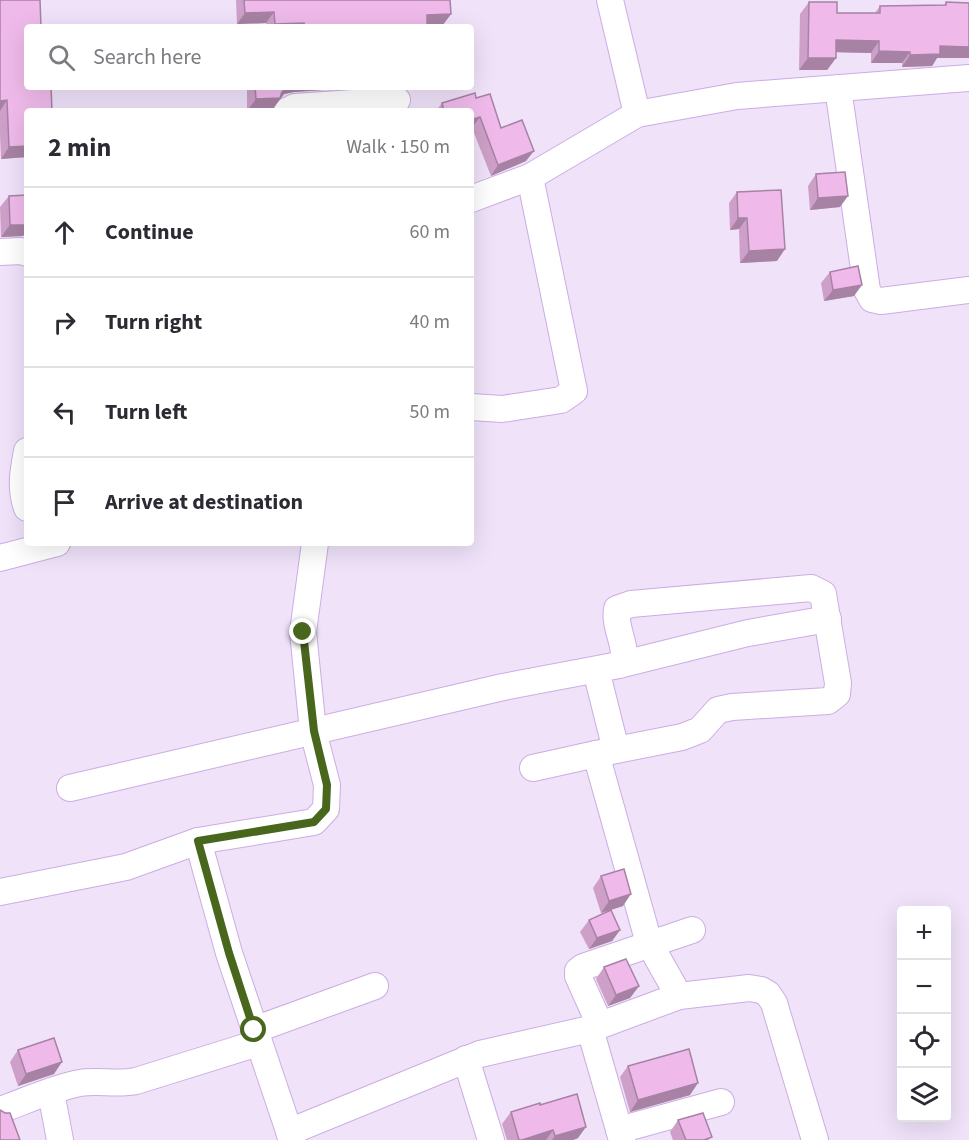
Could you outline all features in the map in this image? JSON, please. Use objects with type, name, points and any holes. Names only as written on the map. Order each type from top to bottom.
[{"type":"street","points":[[610,0],[637,114]]},
{"type":"street","points":[[474,198],[530,177],[637,114],[737,96],[969,78]]},
{"type":"street","points":[[838,88],[867,290],[872,299],[881,301],[969,290]]},
{"type":"street","points":[[293,108],[397,100]]},
{"type":"street","points":[[474,407],[502,409],[549,402],[561,400],[574,391],[530,177]]},
{"type":"street","points":[[0,252],[24,252]]},
{"type":"street","points":[[24,472],[22,496],[24,501]]},
{"type":"street","points":[[0,558],[39,546]]},
{"type":"street","points":[[0,892],[126,867],[198,841],[314,822],[326,809],[327,785],[314,731],[303,632],[315,546]]},
{"type":"street","points":[[533,768],[682,737],[700,730],[718,710],[732,707],[828,701],[837,694],[838,683],[823,594],[812,588],[631,604],[617,609],[616,618],[625,652],[624,660],[607,668]]},
{"type":"street","points":[[70,788],[503,687],[607,668],[748,633],[828,619]]},
{"type":"street","points":[[607,668],[606,752],[649,943],[679,996]]},
{"type":"street","points":[[198,841],[229,953],[290,1136],[480,1054],[595,1027],[679,996],[749,988],[768,994],[774,1003],[815,1140]]},
{"type":"street","points":[[692,930],[583,967],[578,971],[578,976],[595,1027],[620,1137],[721,1102]]},
{"type":"street","points":[[0,1110],[81,1083],[101,1082],[120,1085],[136,1081],[256,1036],[375,986]]},
{"type":"street","points":[[466,1059],[491,1140]]},
{"type":"street","points":[[51,1092],[60,1140]]},
{"type":"building","points":[[0,0],[40,0],[41,24],[24,24],[24,90],[51,90],[52,108],[24,108],[24,146],[9,147],[7,100],[0,101]]},
{"type":"building","points":[[244,0],[450,0],[451,14],[427,15],[427,24],[275,24],[274,12],[245,13]]},
{"type":"building","points":[[809,2],[837,2],[837,13],[880,13],[880,6],[969,3],[969,47],[940,46],[940,54],[910,55],[910,52],[879,51],[879,41],[836,40],[836,58],[808,58]]},
{"type":"building","points":[[255,90],[284,90],[280,98],[256,99]]},
{"type":"building","points":[[475,93],[476,98],[490,94],[501,128],[522,120],[534,151],[498,165],[480,117],[474,119],[474,108],[443,108],[442,103]]},
{"type":"building","points":[[845,172],[848,196],[818,198],[816,174]]},
{"type":"building","points":[[781,190],[785,249],[749,251],[747,218],[738,218],[737,192]]},
{"type":"building","points":[[24,195],[24,225],[10,225],[9,196]]},
{"type":"building","points":[[858,266],[862,285],[833,290],[830,272]]},
{"type":"building","points":[[624,869],[631,894],[609,901],[601,876]]},
{"type":"building","points":[[611,910],[620,930],[597,938],[589,920]]},
{"type":"building","points":[[626,959],[639,986],[616,995],[604,967]]},
{"type":"building","points":[[54,1038],[62,1062],[26,1074],[18,1050]]},
{"type":"building","points":[[689,1049],[698,1083],[638,1100],[628,1066]]},
{"type":"building","points":[[577,1094],[586,1127],[555,1136],[553,1130],[519,1140],[511,1112]]},
{"type":"building","points":[[0,1110],[10,1113],[20,1140],[0,1140]]},
{"type":"building","points":[[703,1113],[712,1137],[704,1140],[686,1140],[678,1120]]},
{"type":"route","points":[[254,1030],[229,953],[198,841],[314,822],[326,809],[327,785],[314,731],[303,632]]}]
